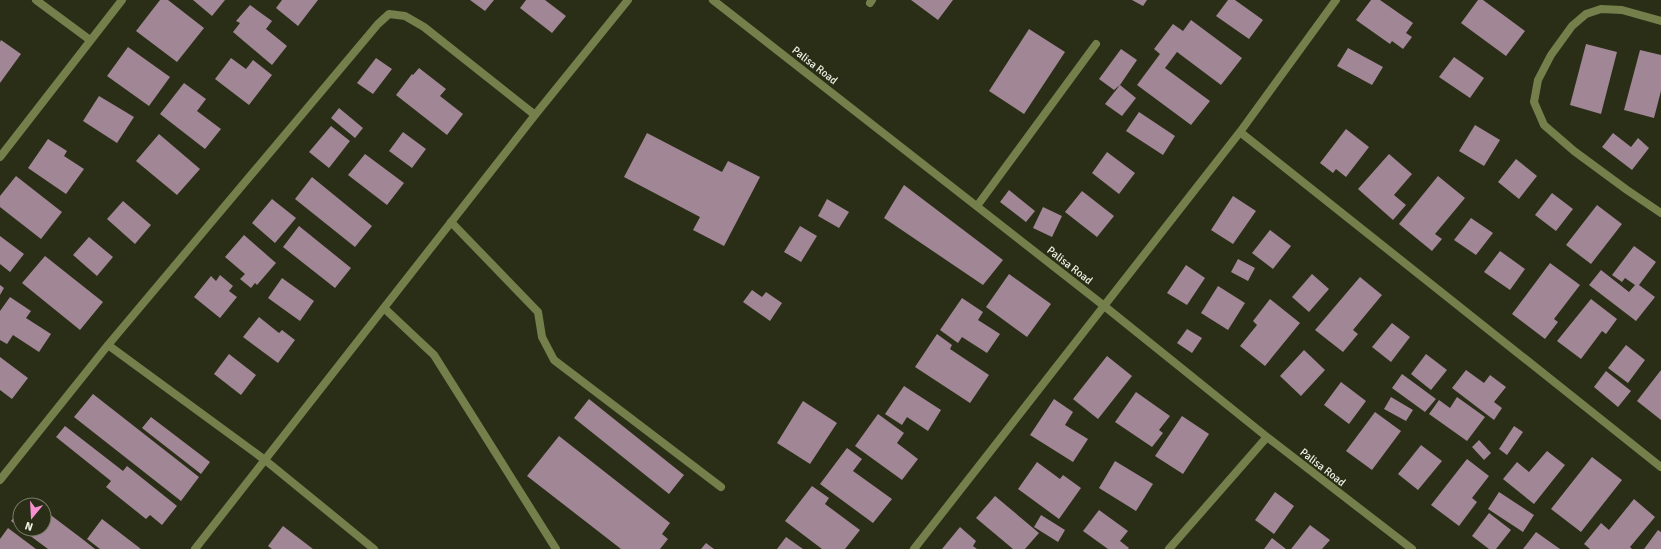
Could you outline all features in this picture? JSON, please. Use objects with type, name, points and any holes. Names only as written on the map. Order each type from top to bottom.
[{"type":"street","points":[[36,0],[90,40]]},
{"type":"street","points":[[0,157],[122,0]]},
{"type":"street","points":[[195,549],[535,115],[628,0]]},
{"type":"street","name":"Palisa Road","points":[[714,0],[1103,305],[1267,437],[1412,549]]},
{"type":"street","points":[[914,549],[1103,305],[1240,132],[1336,0]]},
{"type":"street","points":[[1661,21],[1622,10],[1601,9],[1586,14],[1572,26],[1551,55],[1538,80],[1534,102],[1544,125],[1574,151],[1661,213]]},
{"type":"street","points":[[0,480],[108,345],[378,24],[389,14],[405,16],[424,27],[535,115]]},
{"type":"street","points":[[977,206],[1096,44]]},
{"type":"street","points":[[1240,132],[1661,467]]},
{"type":"street","points":[[451,222],[538,312],[542,337],[554,360],[721,487]]},
{"type":"street","points":[[384,308],[434,355],[556,549]]},
{"type":"street","points":[[108,345],[265,460],[374,549]]},
{"type":"street","points":[[1169,549],[1267,437]]},
{"type":"building","points":[[160,0],[168,0],[204,28],[177,62],[136,31]]},
{"type":"building","points":[[193,0],[225,0],[212,16]]},
{"type":"building","points":[[282,0],[318,0],[298,26],[276,8]]},
{"type":"building","points":[[470,0],[494,0],[485,11]]},
{"type":"building","points":[[526,0],[545,0],[566,16],[552,33],[520,8]]},
{"type":"building","points":[[911,0],[953,0],[938,20]]},
{"type":"building","points":[[1132,0],[1147,0],[1143,6]]},
{"type":"building","points":[[1228,0],[1235,0],[1263,20],[1249,39],[1216,16]]},
{"type":"building","points":[[1371,0],[1380,0],[1413,23],[1406,33],[1412,37],[1403,49],[1392,41],[1390,44],[1356,20]]},
{"type":"building","points":[[1478,0],[1483,0],[1525,31],[1506,56],[1461,23]]},
{"type":"building","points":[[250,5],[272,21],[266,29],[287,46],[272,65],[233,32],[240,23],[236,21]]},
{"type":"building","points":[[1191,20],[1242,58],[1221,85],[1177,52],[1165,68],[1210,101],[1191,125],[1137,85],[1160,54],[1154,49],[1173,24],[1183,31]]},
{"type":"building","points":[[1029,29],[1065,52],[1024,114],[989,91]]},
{"type":"building","points":[[1,40],[21,54],[0,83],[0,42]]},
{"type":"building","points":[[1586,44],[1617,52],[1601,114],[1570,105]]},
{"type":"building","points":[[128,47],[170,77],[149,106],[107,76]]},
{"type":"building","points":[[1348,48],[1383,67],[1372,85],[1337,66]]},
{"type":"building","points":[[1121,49],[1137,60],[1120,85],[1114,90],[1099,79]]},
{"type":"building","points":[[1640,50],[1661,55],[1661,91],[1654,118],[1624,110]]},
{"type":"building","points":[[1454,57],[1484,78],[1470,98],[1439,77]]},
{"type":"building","points":[[231,58],[246,69],[253,60],[272,75],[249,105],[215,79]]},
{"type":"building","points":[[376,58],[392,69],[373,94],[357,83]]},
{"type":"building","points":[[419,68],[446,89],[440,96],[463,114],[447,135],[396,95],[412,74],[413,75]]},
{"type":"building","points":[[184,83],[206,99],[197,111],[221,129],[205,149],[160,114]]},
{"type":"building","points":[[1120,85],[1136,98],[1122,116],[1105,104]]},
{"type":"building","points":[[99,96],[134,117],[117,143],[83,121]]},
{"type":"building","points":[[339,108],[363,128],[355,138],[331,118]]},
{"type":"building","points":[[1139,112],[1175,136],[1163,155],[1126,131]]},
{"type":"building","points":[[1475,125],[1500,140],[1484,166],[1459,151]]},
{"type":"building","points":[[331,126],[350,141],[329,168],[309,152]]},
{"type":"building","points":[[1346,129],[1369,147],[1346,177],[1336,169],[1333,173],[1320,163]]},
{"type":"building","points":[[403,132],[426,149],[412,168],[389,151]]},
{"type":"building","points":[[647,133],[722,172],[728,161],[760,177],[724,246],[693,230],[700,217],[624,177]]},
{"type":"building","points":[[1613,133],[1631,147],[1638,138],[1649,148],[1632,170],[1602,147]]},
{"type":"building","points":[[159,134],[200,169],[177,195],[136,161]]},
{"type":"building","points":[[48,139],[67,151],[64,156],[84,169],[66,194],[28,168]]},
{"type":"building","points":[[1107,152],[1135,173],[1119,194],[1092,173]]},
{"type":"building","points":[[365,154],[404,183],[387,205],[348,175]]},
{"type":"building","points":[[1389,154],[1412,174],[1394,195],[1406,205],[1393,220],[1358,189]]},
{"type":"building","points":[[1516,159],[1537,176],[1519,199],[1498,182]]},
{"type":"building","points":[[16,176],[62,212],[41,239],[0,207],[0,196]]},
{"type":"building","points":[[1438,176],[1465,198],[1435,234],[1442,239],[1432,251],[1399,224]]},
{"type":"building","points":[[312,177],[372,226],[355,247],[295,199]]},
{"type":"building","points":[[904,185],[1003,260],[983,285],[884,218]]},
{"type":"building","points":[[1009,190],[1035,211],[1026,222],[1000,202]]},
{"type":"building","points":[[1082,191],[1114,216],[1097,237],[1065,212]]},
{"type":"building","points":[[1552,193],[1573,209],[1556,231],[1535,215]]},
{"type":"building","points":[[1233,196],[1256,211],[1233,244],[1211,230]]},
{"type":"building","points":[[272,199],[296,218],[275,243],[252,223]]},
{"type":"building","points":[[827,199],[849,212],[839,228],[818,216]]},
{"type":"building","points":[[123,201],[151,225],[135,244],[107,219]]},
{"type":"building","points":[[1597,205],[1622,224],[1591,264],[1566,245]]},
{"type":"building","points":[[1043,207],[1062,216],[1052,237],[1033,228]]},
{"type":"building","points":[[1471,218],[1493,233],[1476,255],[1454,240]]},
{"type":"building","points":[[299,226],[351,268],[335,288],[283,247]]},
{"type":"building","points":[[800,226],[817,236],[801,262],[784,252]]},
{"type":"building","points":[[1270,230],[1291,246],[1273,269],[1252,253]]},
{"type":"building","points":[[244,235],[276,263],[257,285],[255,283],[251,288],[240,279],[245,274],[225,257]]},
{"type":"building","points":[[0,236],[24,254],[10,272],[0,264]]},
{"type":"building","points":[[89,237],[113,257],[97,276],[73,255]]},
{"type":"building","points":[[1634,246],[1656,262],[1639,285],[1655,297],[1636,321],[1589,285],[1601,270],[1629,292],[1635,285],[1625,278],[1622,282],[1612,275]]},
{"type":"building","points":[[1500,251],[1525,269],[1510,290],[1484,272]]},
{"type":"building","points":[[45,256],[103,302],[80,330],[22,283]]},
{"type":"building","points":[[1238,259],[1255,268],[1248,281],[1231,272]]},
{"type":"building","points":[[1550,263],[1580,285],[1554,319],[1558,322],[1545,339],[1512,314]]},
{"type":"building","points":[[1186,265],[1205,278],[1187,305],[1167,293]]},
{"type":"building","points":[[1009,274],[1051,304],[1027,337],[986,307]]},
{"type":"building","points":[[1312,274],[1329,289],[1309,312],[1292,297]]},
{"type":"building","points":[[220,275],[233,286],[229,291],[237,297],[220,318],[194,297],[211,276],[216,281]]},
{"type":"building","points":[[1360,277],[1382,295],[1353,330],[1358,334],[1343,352],[1315,330]]},
{"type":"building","points":[[282,278],[314,301],[300,321],[268,298]]},
{"type":"building","points":[[0,285],[4,288],[0,295]]},
{"type":"building","points":[[1218,286],[1245,303],[1228,330],[1201,313]]},
{"type":"building","points":[[752,290],[762,297],[766,292],[782,303],[770,321],[743,302]]},
{"type":"building","points":[[10,297],[31,311],[26,318],[51,334],[39,352],[13,335],[7,344],[0,340],[0,311]]},
{"type":"building","points":[[962,298],[983,312],[978,320],[1000,334],[987,353],[962,337],[958,343],[940,330]]},
{"type":"building","points":[[1270,299],[1300,323],[1265,366],[1240,346],[1257,325],[1253,321]]},
{"type":"building","points":[[1591,299],[1617,319],[1606,334],[1602,331],[1581,359],[1557,341]]},
{"type":"building","points":[[259,317],[279,333],[282,330],[295,340],[278,363],[243,337]]},
{"type":"building","points":[[1392,323],[1410,337],[1391,362],[1372,347]]},
{"type":"building","points":[[1187,329],[1202,338],[1192,353],[1177,343]]},
{"type":"building","points":[[937,334],[952,345],[950,349],[989,375],[970,403],[915,367]]},
{"type":"building","points":[[1626,345],[1645,360],[1628,383],[1608,368]]},
{"type":"building","points":[[1304,350],[1325,370],[1301,396],[1280,376]]},
{"type":"building","points":[[229,354],[256,375],[241,395],[214,374]]},
{"type":"building","points":[[1426,354],[1447,370],[1431,390],[1411,374]]},
{"type":"building","points":[[1107,356],[1132,376],[1098,419],[1073,399]]},
{"type":"building","points":[[0,357],[28,378],[12,399],[0,390]]},
{"type":"building","points":[[1466,370],[1484,383],[1490,375],[1506,387],[1494,402],[1502,408],[1494,420],[1452,388]]},
{"type":"building","points":[[1661,370],[1661,420],[1637,401]]},
{"type":"building","points":[[1606,371],[1631,391],[1618,407],[1594,387]]},
{"type":"building","points":[[1402,374],[1436,399],[1425,412],[1392,388]]},
{"type":"building","points":[[1341,382],[1366,401],[1349,424],[1324,405]]},
{"type":"building","points":[[904,386],[941,410],[928,431],[907,417],[902,425],[885,414]]},
{"type":"building","points":[[1136,392],[1170,416],[1159,430],[1163,433],[1152,447],[1115,422]]},
{"type":"building","points":[[93,394],[199,477],[181,501],[74,417]]},
{"type":"building","points":[[1391,397],[1413,410],[1406,421],[1384,409]]},
{"type":"building","points":[[1457,397],[1485,417],[1467,441],[1429,414],[1439,400],[1450,408]]},
{"type":"building","points":[[589,399],[684,475],[669,494],[574,418]]},
{"type":"building","points":[[1054,399],[1073,412],[1065,425],[1088,439],[1073,462],[1030,435]]},
{"type":"building","points":[[803,401],[837,423],[810,464],[777,443]]},
{"type":"building","points":[[1375,412],[1401,431],[1372,470],[1346,451]]},
{"type":"building","points":[[878,414],[904,433],[897,443],[918,459],[902,480],[855,446]]},
{"type":"building","points":[[1182,416],[1209,434],[1183,474],[1155,456]]},
{"type":"building","points":[[151,417],[210,462],[201,474],[142,428]]},
{"type":"building","points":[[65,426],[123,471],[127,466],[177,506],[162,525],[150,515],[146,519],[106,487],[111,481],[56,437]]},
{"type":"building","points":[[1514,426],[1523,432],[1507,455],[1499,449]]},
{"type":"building","points":[[559,436],[670,523],[662,534],[668,539],[660,549],[621,549],[527,476]]},
{"type":"building","points":[[1479,440],[1491,453],[1484,460],[1472,447]]},
{"type":"building","points":[[1421,445],[1442,461],[1418,490],[1398,474]]},
{"type":"building","points":[[847,448],[862,459],[853,471],[892,499],[873,523],[820,484]]},
{"type":"building","points":[[1547,451],[1565,465],[1534,504],[1503,479],[1517,462],[1529,472]]},
{"type":"building","points":[[1592,457],[1622,480],[1581,532],[1551,509]]},
{"type":"building","points":[[1467,459],[1489,476],[1472,498],[1477,502],[1459,526],[1431,505]]},
{"type":"building","points":[[1115,461],[1153,484],[1136,511],[1099,488]]},
{"type":"building","points":[[1037,462],[1060,479],[1063,475],[1081,488],[1059,519],[1018,489]]},
{"type":"building","points":[[812,486],[829,498],[825,504],[860,530],[845,549],[822,549],[785,521]]},
{"type":"building","points":[[1275,492],[1294,506],[1274,534],[1255,520]]},
{"type":"building","points":[[1499,492],[1534,515],[1523,532],[1488,509]]},
{"type":"building","points":[[995,496],[1039,533],[1025,549],[1013,549],[976,518]]},
{"type":"building","points":[[1634,499],[1655,517],[1630,547],[1632,549],[1590,549],[1584,544],[1601,523],[1609,530]]},
{"type":"building","points":[[1099,510],[1128,531],[1120,541],[1129,548],[1128,549],[1108,549],[1083,531]]},
{"type":"building","points":[[1489,513],[1511,530],[1496,549],[1489,549],[1472,536]]},
{"type":"building","points":[[1041,515],[1065,530],[1058,542],[1034,527]]},
{"type":"building","points":[[52,516],[95,549],[48,549],[32,537],[52,537]]},
{"type":"building","points":[[102,519],[141,549],[100,549],[87,539]]},
{"type":"building","points":[[1310,525],[1330,540],[1322,549],[1291,549]]},
{"type":"building","points":[[283,526],[313,549],[272,549],[268,546]]},
{"type":"building","points":[[960,527],[976,541],[973,546],[977,549],[942,549]]},
{"type":"building","points":[[8,528],[12,531],[12,537],[20,537],[36,549],[0,549],[0,539]]},
{"type":"building","points":[[1658,530],[1661,532],[1661,549],[1644,549]]},
{"type":"building","points":[[1536,532],[1560,549],[1523,549]]},
{"type":"building","points":[[786,537],[803,549],[777,549]]},
{"type":"building","points":[[1272,538],[1286,549],[1264,549]]},
{"type":"building","points":[[706,543],[714,549],[701,549]]}]
